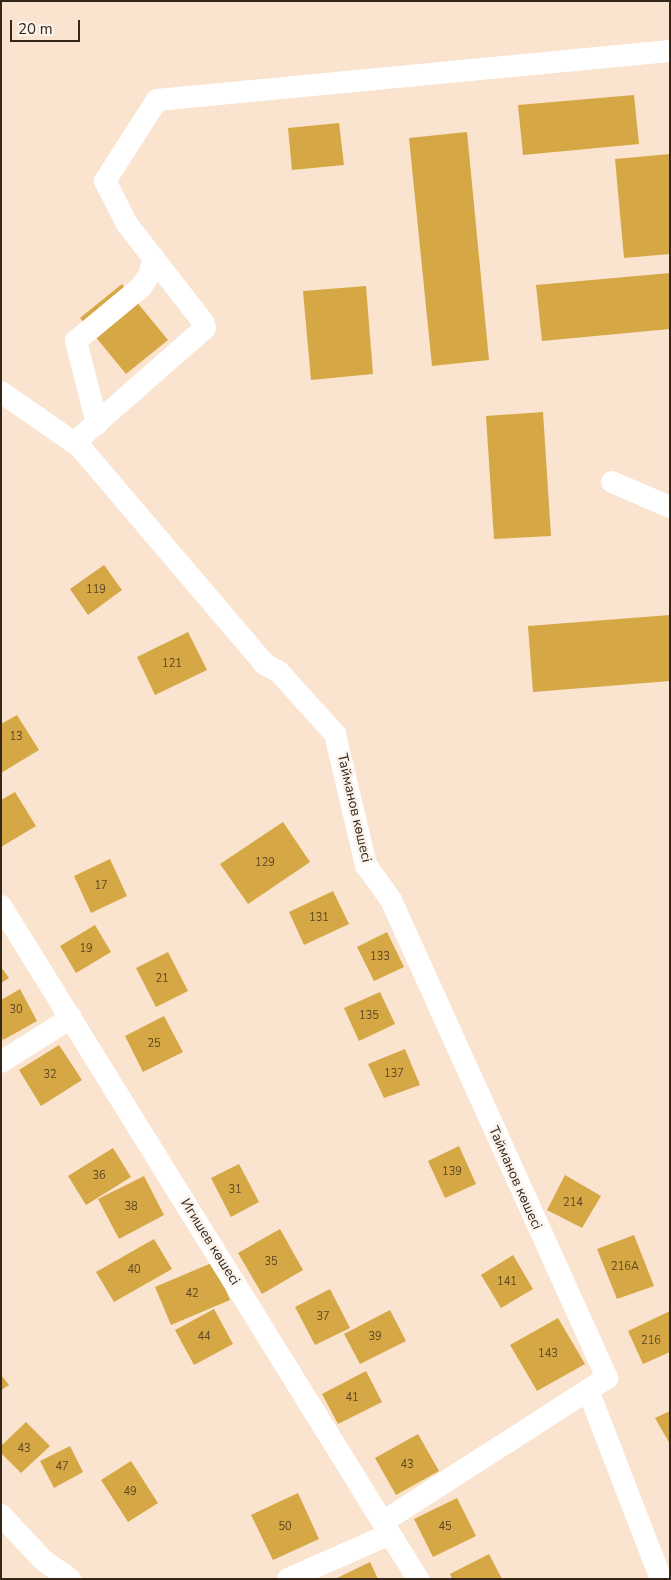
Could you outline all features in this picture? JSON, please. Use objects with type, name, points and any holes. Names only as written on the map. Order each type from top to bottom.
[{"type":"street","points":[[74,443],[205,328],[203,322],[127,224],[105,181],[157,100],[670,51]]},
{"type":"street","points":[[97,424],[76,341],[141,287],[149,275],[154,258]]},
{"type":"street","name":"Тайманов көшесі","points":[[1,392],[80,447],[265,664],[279,672],[335,734],[366,865],[391,900],[606,1378],[386,1528],[288,1579]]},
{"type":"street","points":[[612,482],[670,507]]},
{"type":"street","name":"Игишев көшесі","points":[[1,906],[418,1579]]},
{"type":"street","points":[[1,1062],[71,1018]]},
{"type":"street","points":[[588,1390],[661,1579]]},
{"type":"street","points":[[1,1515],[43,1560],[70,1579]]},
{"type":"building","points":[[634,95],[639,144],[523,155],[518,105]]},
{"type":"building","points":[[339,123],[344,165],[292,170],[288,128]]},
{"type":"building","points":[[467,132],[489,360],[432,366],[409,138]]},
{"type":"building","points":[[670,154],[670,254],[624,258],[615,159]]},
{"type":"building","points":[[670,273],[670,329],[542,341],[536,285]]},
{"type":"building","points":[[122,284],[168,340],[126,374],[80,318]]},
{"type":"building","points":[[366,286],[373,374],[311,380],[303,291]]},
{"type":"building","points":[[543,412],[551,536],[494,539],[486,416]]},
{"type":"building","points":[[104,565],[122,590],[88,615],[70,589]]},
{"type":"building","points":[[670,615],[670,681],[533,692],[528,626]]},
{"type":"building","points":[[188,632],[207,670],[155,695],[137,657]]},
{"type":"building","points":[[17,715],[39,750],[1,773],[1,724]]},
{"type":"building","points":[[15,792],[36,826],[1,847],[1,800]]},
{"type":"building","points":[[283,822],[310,862],[248,904],[220,864]]},
{"type":"building","points":[[110,859],[127,896],[91,913],[74,876]]},
{"type":"building","points":[[333,891],[349,924],[304,945],[289,912]]},
{"type":"building","points":[[95,925],[111,952],[76,973],[60,946]]},
{"type":"building","points":[[387,932],[404,967],[374,981],[357,947]]},
{"type":"building","points":[[168,952],[188,991],[156,1007],[136,968]]},
{"type":"building","points":[[1,967],[9,978],[1,983]]},
{"type":"building","points":[[20,989],[37,1021],[3,1040],[1,1036],[1,1000]]},
{"type":"building","points":[[380,992],[395,1024],[359,1041],[344,1008]]},
{"type":"building","points":[[164,1016],[183,1052],[143,1072],[125,1036]]},
{"type":"building","points":[[59,1045],[82,1080],[41,1106],[19,1070]]},
{"type":"building","points":[[405,1049],[420,1085],[384,1098],[368,1064]]},
{"type":"building","points":[[459,1146],[476,1184],[445,1198],[428,1161]]},
{"type":"building","points":[[113,1148],[131,1177],[86,1205],[68,1176]]},
{"type":"building","points":[[239,1164],[259,1202],[231,1217],[211,1178]]},
{"type":"building","points":[[565,1175],[601,1196],[582,1228],[547,1210]]},
{"type":"building","points":[[144,1176],[164,1215],[119,1239],[98,1199]]},
{"type":"building","points":[[280,1229],[303,1270],[262,1294],[238,1253]]},
{"type":"building","points":[[634,1235],[654,1286],[617,1299],[597,1249]]},
{"type":"building","points":[[154,1239],[172,1269],[114,1302],[96,1272]]},
{"type":"building","points":[[513,1255],[533,1289],[501,1308],[481,1275]]},
{"type":"building","points":[[214,1262],[230,1300],[171,1325],[155,1287]]},
{"type":"building","points":[[330,1289],[350,1328],[315,1345],[295,1307]]},
{"type":"building","points":[[214,1309],[233,1344],[194,1365],[175,1330]]},
{"type":"building","points":[[390,1310],[406,1341],[360,1364],[344,1334]]},
{"type":"building","points":[[670,1311],[670,1352],[643,1364],[628,1331]]},
{"type":"building","points":[[558,1318],[585,1364],[537,1391],[510,1345]]},
{"type":"building","points":[[366,1371],[382,1402],[338,1424],[322,1394]]},
{"type":"building","points":[[1,1375],[9,1385],[1,1390]]},
{"type":"building","points":[[670,1411],[670,1444],[655,1418]]},
{"type":"building","points":[[26,1422],[50,1446],[21,1473],[1,1453],[1,1446]]},
{"type":"building","points":[[418,1434],[439,1471],[396,1495],[375,1458]]},
{"type":"building","points":[[70,1446],[83,1472],[54,1488],[40,1461]]},
{"type":"building","points":[[131,1461],[158,1503],[128,1522],[101,1480]]},
{"type":"building","points":[[298,1493],[319,1539],[273,1560],[251,1515]]},
{"type":"building","points":[[457,1498],[476,1536],[433,1557],[414,1519]]},
{"type":"building","points":[[489,1554],[502,1579],[452,1579],[450,1574]]},
{"type":"building","points":[[370,1562],[378,1579],[335,1579]]}]
